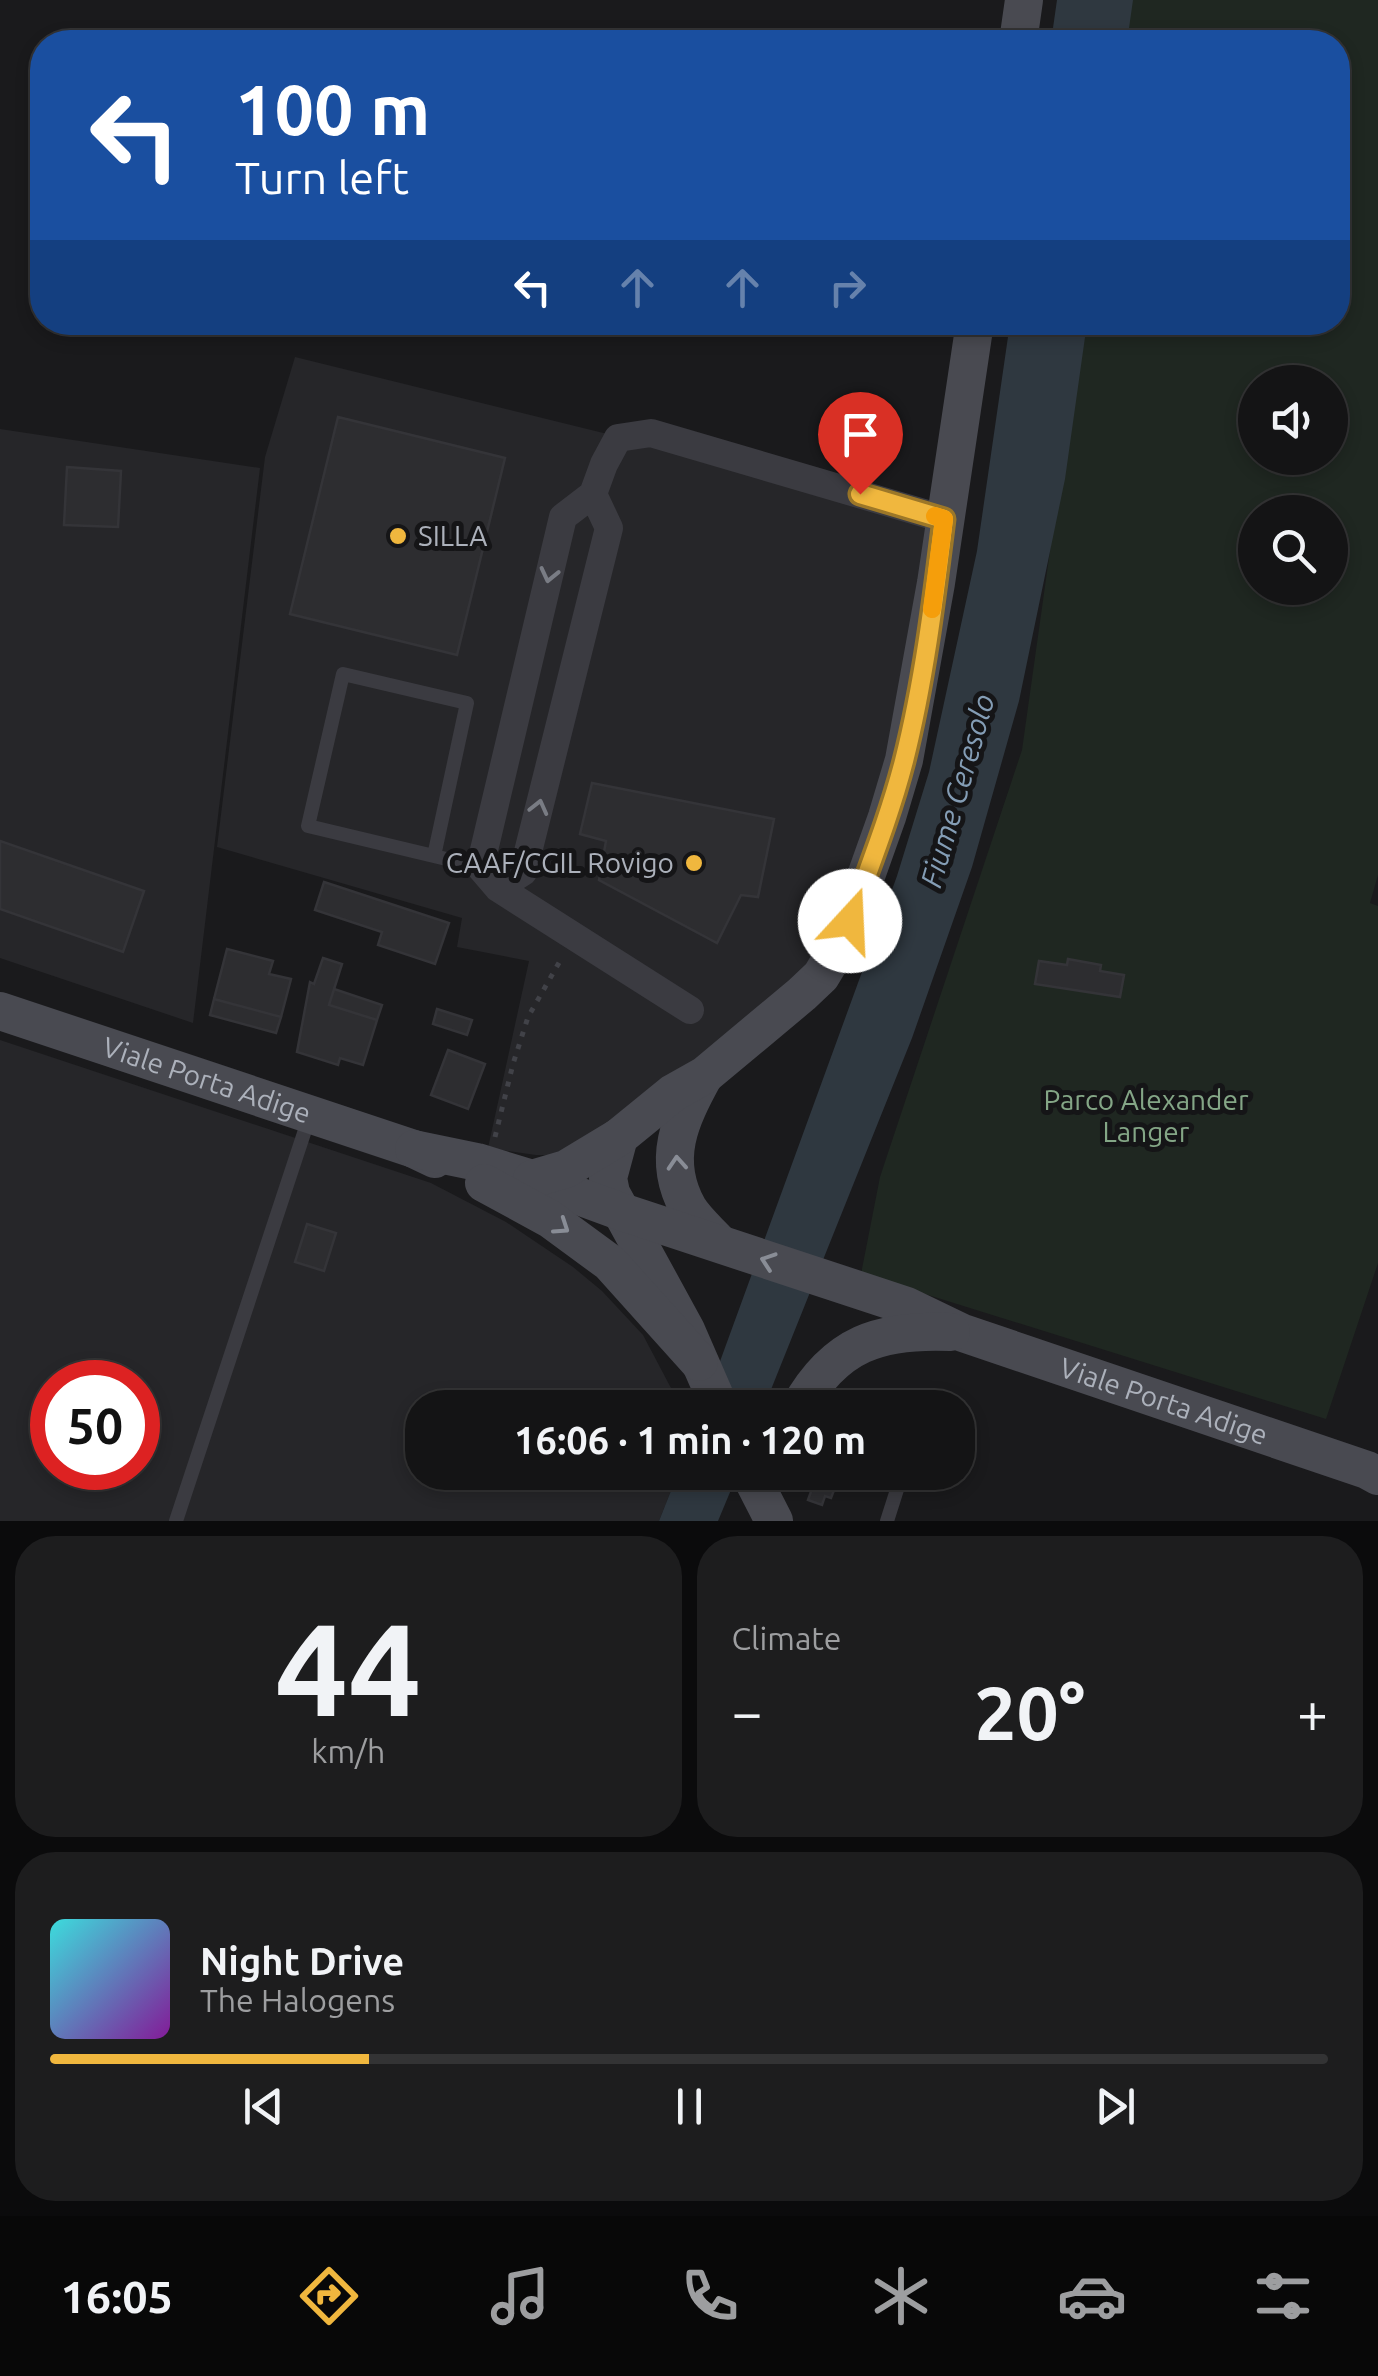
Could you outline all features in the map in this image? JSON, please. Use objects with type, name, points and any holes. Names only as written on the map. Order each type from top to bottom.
[{"type":"main road","points":[[1020,30],[1024,0]]},
{"type":"main road","points":[[532,1179],[566,1169],[619,1137],[673,1093],[704,1075],[821,976],[850,921],[904,760],[936,584],[973,335]]},
{"type":"main road","name":"Viale Porta Adige","points":[[0,1012],[414,1149],[532,1179],[907,1306],[963,1333],[1374,1473]]},
{"type":"main road","points":[[704,1075],[676,1135],[674,1161],[680,1190],[690,1210],[719,1243]]},
{"type":"main road","points":[[619,1137],[608,1184],[622,1212]]},
{"type":"main road","name":"Viale Porta Adige","points":[[414,1149],[528,1205],[590,1247],[622,1275],[699,1362]]},
{"type":"main road","name":"Viale Porta Adige","points":[[622,1212],[686,1330],[712,1390]]},
{"type":"main road","name":"Viale Porta Adige","points":[[811,1390],[824,1370],[862,1344],[900,1332],[963,1333]]},
{"type":"street","points":[[489,878],[562,517],[593,494],[618,438],[651,433],[944,519]]},
{"type":"street","points":[[489,878],[523,872],[609,528],[593,494]]},
{"type":"street","points":[[489,878],[690,1010]]},
{"type":"lane","points":[[434,856],[467,703],[344,674],[308,826],[434,856],[489,878]]},
{"type":"lane","points":[[176,1521],[310,1115]]},
{"type":"lane","points":[[887,1521],[897,1490]]},
{"type":"path","points":[[494,1138],[528,1017],[575,937]]},
{"type":"shaded area","points":[[295,357],[648,444],[939,510],[877,813],[824,959],[589,1155],[536,1155],[488,1148],[529,961],[457,947],[462,918],[217,847],[265,457]]},
{"type":"shaded area","points":[[0,429],[260,468],[193,1023],[0,958]]},
{"type":"shaded area","points":[[0,1040],[431,1183],[506,1222],[573,1267],[643,1335],[672,1390],[405,1390],[405,1490],[671,1490],[659,1521],[0,1521]]},
{"type":"green space","name":"Parco Alexander Langer","points":[[1128,0],[1378,0],[1378,875],[1370,903],[1378,906],[1378,1263],[1326,1419],[861,1274],[880,1177],[1022,750],[1080,335],[1350,335],[1350,30],[1124,30]]},
{"type":"water","points":[[1057,0],[1133,0],[1129,30],[1053,30]]},
{"type":"water","name":"Fiume Ceresolo","points":[[1008,335],[1085,335],[1065,479],[1019,701],[972,867],[912,1038],[771,1390],[710,1390],[897,876],[929,772],[977,551]]},
{"type":"water","points":[[671,1490],[731,1490],[718,1521],[659,1521]]},
{"type":"building","name":"SILLA","points":[[338,417],[505,458],[457,655],[290,614]]},
{"type":"building","points":[[67,467],[121,471],[118,527],[64,525]]},
{"type":"building","points":[[592,783],[774,819],[758,897],[741,895],[717,943],[599,880],[606,841],[580,834]]},
{"type":"building","points":[[0,841],[144,891],[123,952],[0,909]]},
{"type":"building","points":[[324,882],[449,923],[435,964],[378,945],[382,932],[315,910]]},
{"type":"building","points":[[227,949],[273,961],[269,974],[291,979],[281,1017],[214,999]]},
{"type":"building","points":[[323,958],[342,964],[329,1005],[377,1020],[363,1065],[340,1058],[338,1065],[297,1052],[310,982],[314,984]]},
{"type":"building","points":[[1068,959],[1101,965],[1100,971],[1124,975],[1120,997],[1035,984],[1039,961],[1067,965]]},
{"type":"building","points":[[334,989],[382,1005],[377,1020],[329,1005]]},
{"type":"building","points":[[214,999],[281,1017],[276,1033],[210,1015]]},
{"type":"building","points":[[437,1009],[472,1020],[467,1035],[433,1024]]},
{"type":"building","points":[[448,1050],[485,1064],[468,1109],[431,1095]]},
{"type":"building","points":[[307,1224],[336,1233],[324,1271],[295,1262]]},
{"type":"building","points":[[812,1490],[834,1490],[831,1498],[825,1496],[822,1505],[808,1500]]},
{"type":"slow traffic","points":[[932,609],[944,519],[935,516]]},
{"type":"place","name":"SILLA","points":[[398,536]]},
{"type":"place","name":"CAAF/CGIL Rovigo","points":[[694,863]]},
{"type":"route","points":[[850,921],[904,760],[944,519],[860,494]]}]
